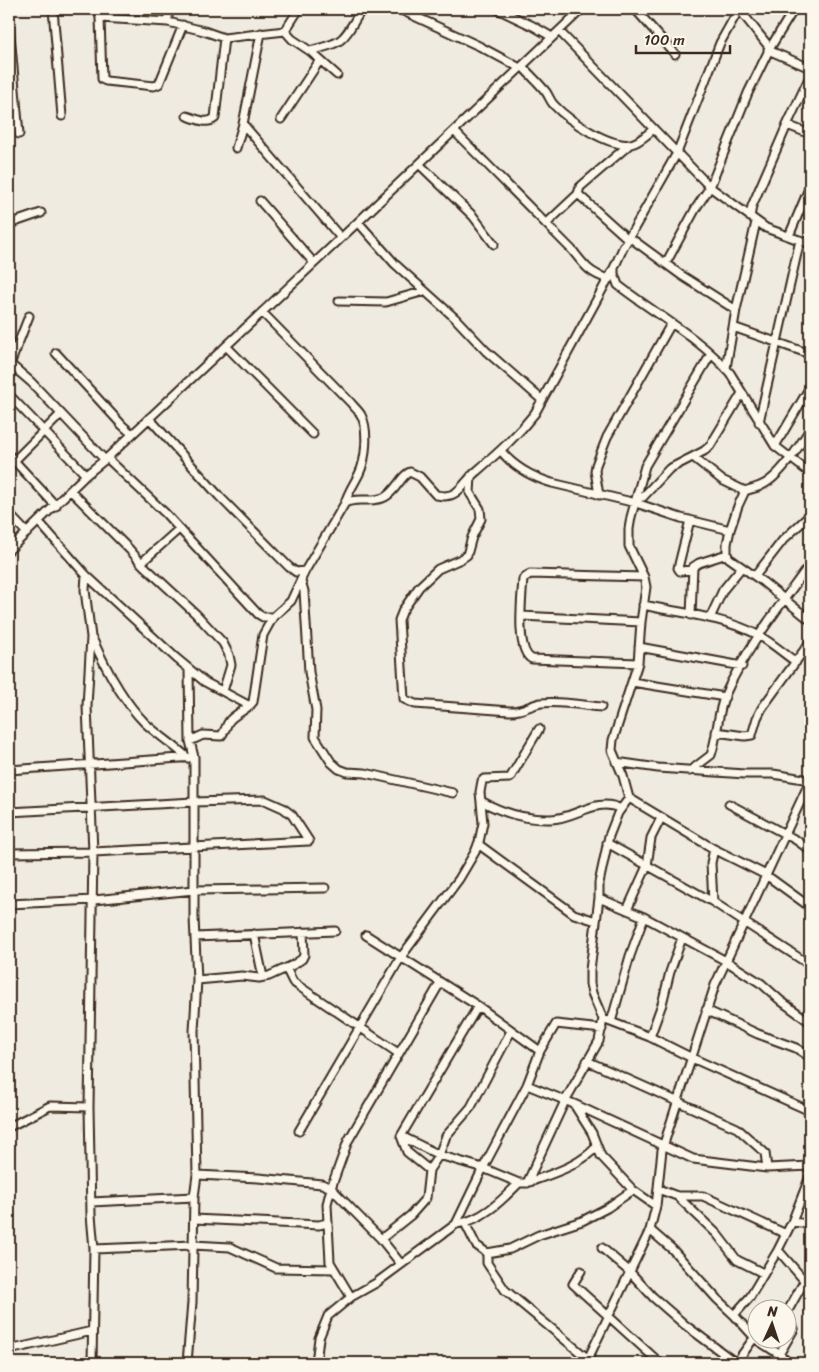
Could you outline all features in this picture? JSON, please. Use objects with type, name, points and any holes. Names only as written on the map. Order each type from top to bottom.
[{"type":"street","points":[[53,9],[62,116]]},
{"type":"street","points":[[98,9],[102,79],[106,81],[154,86],[159,84],[183,25]]},
{"type":"street","points":[[168,9],[168,22]]},
{"type":"street","points":[[285,31],[299,9]]},
{"type":"street","points":[[399,9],[521,67],[546,92],[555,106],[584,128],[612,142],[631,144],[637,142],[654,129]]},
{"type":"street","points":[[497,9],[552,37]]},
{"type":"street","points":[[9,550],[86,475],[150,418],[582,9]]},
{"type":"street","points":[[635,9],[675,54]]},
{"type":"street","points":[[345,503],[356,499],[372,500],[383,498],[398,486],[406,473],[410,472],[420,477],[436,495],[443,496],[454,493],[501,451],[535,413],[677,153],[720,43],[739,9],[769,49],[810,68]]},
{"type":"street","points":[[666,264],[696,208],[710,187],[748,93],[769,49],[794,9]]},
{"type":"street","points":[[310,51],[340,41],[345,37],[360,12]]},
{"type":"street","points":[[100,18],[168,22],[224,38],[285,31]]},
{"type":"street","points":[[9,23],[19,134]]},
{"type":"street","points":[[285,31],[292,39],[310,51],[337,75]]},
{"type":"street","points":[[559,31],[710,187],[766,228],[810,244]]},
{"type":"street","points":[[236,148],[243,124],[261,33]]},
{"type":"street","points":[[188,116],[206,122],[212,121],[215,118],[224,38]]},
{"type":"street","points":[[281,119],[320,60]]},
{"type":"street","points":[[726,368],[753,220],[752,206],[810,76]]},
{"type":"street","points":[[243,124],[341,238]]},
{"type":"street","points":[[787,125],[810,134]]},
{"type":"street","points":[[454,131],[573,251],[589,270],[596,275],[609,278]]},
{"type":"street","points":[[546,224],[578,194],[580,188],[631,144]]},
{"type":"street","points":[[419,164],[473,216],[494,244]]},
{"type":"street","points":[[790,236],[810,186]]},
{"type":"street","points":[[578,194],[629,238],[736,310]]},
{"type":"street","points":[[260,201],[314,263]]},
{"type":"street","points":[[9,224],[41,213]]},
{"type":"street","points":[[358,222],[396,264],[455,318],[486,351],[542,400]]},
{"type":"street","points":[[759,422],[800,240]]},
{"type":"street","points":[[614,268],[618,285],[711,354],[726,368],[775,446],[810,472]]},
{"type":"street","points":[[340,301],[386,302],[425,291]]},
{"type":"street","points":[[190,741],[204,736],[221,736],[225,732],[229,720],[250,706],[255,697],[263,635],[272,617],[291,601],[305,571],[345,503],[350,488],[361,469],[364,454],[366,435],[361,415],[262,312]]},
{"type":"street","points":[[29,316],[9,366],[31,382],[106,459],[179,529],[258,614],[263,617],[272,617]]},
{"type":"street","points":[[599,495],[595,471],[607,437],[671,324]]},
{"type":"street","points":[[733,327],[810,354]]},
{"type":"street","points":[[9,346],[16,350]]},
{"type":"street","points":[[226,346],[312,434]]},
{"type":"street","points":[[56,353],[132,434]]},
{"type":"street","points":[[711,354],[649,457],[636,501],[629,529],[629,546],[644,576],[646,588],[638,663],[613,740],[612,750],[623,776],[629,798],[714,849],[766,875],[810,907]]},
{"type":"street","points":[[775,446],[810,386]]},
{"type":"street","points":[[636,501],[643,497],[669,469],[710,446],[742,393]]},
{"type":"street","points":[[9,396],[86,475]]},
{"type":"street","points":[[56,506],[11,458],[45,432],[61,414]]},
{"type":"street","points":[[150,418],[219,496],[289,567],[296,572],[305,571]]},
{"type":"street","points":[[693,457],[722,480],[745,491],[766,483],[791,458],[810,429]]},
{"type":"street","points":[[501,451],[509,461],[538,478],[552,483],[599,495],[636,501],[690,520],[730,530]]},
{"type":"street","points":[[471,476],[470,493],[480,509],[481,519],[472,537],[467,554],[462,559],[438,569],[419,587],[403,610],[399,620],[404,699],[415,704],[510,711],[523,710],[540,704],[556,703],[601,707]]},
{"type":"street","points":[[71,491],[223,643],[229,655],[231,665],[223,691]]},
{"type":"street","points":[[745,491],[730,530],[727,544],[729,558],[755,576],[810,620]]},
{"type":"street","points":[[9,514],[27,533]]},
{"type":"street","points":[[755,576],[782,540],[810,516]]},
{"type":"street","points":[[690,520],[678,568],[680,571],[693,570]]},
{"type":"street","points":[[39,522],[86,575],[189,670],[205,682],[250,706]]},
{"type":"street","points":[[141,563],[179,529]]},
{"type":"street","points":[[691,615],[693,567],[699,563],[727,554]]},
{"type":"street","points":[[690,771],[711,755],[725,697],[759,636],[810,564]]},
{"type":"street","points":[[710,618],[723,590],[741,568]]},
{"type":"street","points":[[638,663],[532,660],[526,655],[524,650],[521,616],[523,579],[530,574],[644,576]]},
{"type":"street","points":[[86,575],[85,590],[91,637],[87,706],[94,900],[89,1107],[94,1249],[92,1363]]},
{"type":"street","points":[[301,580],[304,591],[309,672],[316,710],[315,738],[331,762],[339,769],[347,772],[365,774],[453,793]]},
{"type":"street","points":[[643,605],[710,618],[741,628],[759,636],[796,662]]},
{"type":"street","points":[[521,616],[641,622]]},
{"type":"street","points":[[91,637],[110,675],[130,704],[145,722],[191,758]]},
{"type":"street","points":[[716,732],[752,735],[762,708],[810,642]]},
{"type":"street","points":[[639,648],[742,666]]},
{"type":"street","points":[[187,1363],[192,1302],[194,1197],[197,1175],[194,1031],[197,980],[194,890],[195,846],[189,670]]},
{"type":"street","points":[[632,682],[725,697]]},
{"type":"street","points":[[299,1131],[401,957],[458,879],[478,844],[483,823],[480,792],[482,781],[484,779],[510,778],[539,729]]},
{"type":"street","points":[[9,770],[191,758]]},
{"type":"street","points":[[487,1253],[486,1263],[505,1290],[589,1362],[650,1230],[656,1206],[663,1146],[715,985],[810,780],[773,774],[690,771],[616,762]]},
{"type":"street","points":[[527,1183],[565,1101],[599,1041],[603,1019],[590,984],[590,970],[599,898],[599,883],[607,843],[621,809],[629,798]]},
{"type":"street","points":[[9,812],[265,800],[283,808],[292,815],[309,841],[93,852],[9,853]]},
{"type":"street","points":[[481,801],[507,814],[520,817],[551,819],[590,806],[610,805],[621,809]]},
{"type":"street","points":[[729,804],[810,850]]},
{"type":"street","points":[[627,910],[647,866],[652,838],[661,818]]},
{"type":"street","points":[[607,843],[713,902],[810,965]]},
{"type":"street","points":[[478,844],[574,914],[596,921]]},
{"type":"street","points":[[713,902],[711,863],[714,849]]},
{"type":"street","points":[[9,904],[94,900],[194,890],[325,888]]},
{"type":"street","points":[[599,898],[644,917],[726,961],[762,984],[810,1022]]},
{"type":"street","points":[[611,1022],[630,956],[644,917]]},
{"type":"street","points":[[195,937],[335,931]]},
{"type":"street","points":[[197,980],[263,977],[286,968],[302,959],[304,955],[303,932]]},
{"type":"street","points":[[254,934],[263,977]]},
{"type":"street","points":[[366,936],[478,1006],[540,1052]]},
{"type":"street","points":[[650,1037],[682,938]]},
{"type":"street","points":[[286,968],[293,982],[300,988],[398,1053]]},
{"type":"street","points":[[351,1296],[330,1262],[327,1204],[331,1188],[348,1141],[440,982]]},
{"type":"street","points":[[401,1136],[478,1006]]},
{"type":"street","points":[[706,1010],[758,1034],[796,1048],[810,1057]]},
{"type":"street","points":[[603,1019],[650,1037],[810,1111]]},
{"type":"street","points":[[316,1363],[319,1338],[328,1316],[351,1296],[376,1283],[456,1224],[527,1085],[540,1052],[556,1024],[602,1029]]},
{"type":"street","points":[[381,1239],[411,1215],[426,1198],[429,1170],[439,1154],[446,1136],[470,1107],[511,1031]]},
{"type":"street","points":[[587,1062],[737,1128],[765,1153],[767,1168]]},
{"type":"street","points":[[527,1085],[574,1104],[694,1159],[767,1168],[810,1166]]},
{"type":"street","points":[[574,1104],[590,1127],[601,1156],[633,1190],[656,1206]]},
{"type":"street","points":[[9,1127],[50,1106],[89,1107]]},
{"type":"street","points":[[401,1136],[439,1154],[483,1168],[519,1183],[527,1183],[577,1162],[591,1153],[596,1146]]},
{"type":"street","points":[[401,1136],[407,1152],[429,1170]]},
{"type":"street","points":[[197,1175],[264,1178],[322,1184],[331,1188],[381,1239],[401,1264]]},
{"type":"street","points":[[734,1314],[750,1297],[778,1250],[792,1222],[810,1176]]},
{"type":"street","points":[[456,1224],[464,1223],[500,1202],[519,1183]]},
{"type":"street","points":[[658,1189],[677,1196],[703,1196],[786,1234]]},
{"type":"street","points":[[464,1223],[476,1245],[487,1253],[510,1250],[539,1235],[582,1221],[607,1208],[633,1190]]},
{"type":"street","points":[[677,1196],[717,1234],[737,1260],[763,1273]]},
{"type":"street","points":[[91,1202],[194,1197]]},
{"type":"street","points":[[194,1220],[319,1225],[327,1223]]},
{"type":"street","points":[[792,1222],[810,1224]]},
{"type":"street","points":[[650,1230],[672,1249],[746,1328]]},
{"type":"street","points":[[94,1249],[193,1245],[230,1247],[276,1268],[334,1269]]},
{"type":"street","points":[[602,1248],[630,1272],[652,1297],[736,1363],[747,1350]]},
{"type":"street","points":[[778,1250],[810,1287]]},
{"type":"street","points":[[581,1271],[573,1284],[660,1363]]},
{"type":"street","points":[[794,1300],[805,1280]]},
{"type":"street","points":[[9,1350],[92,1330]]},
{"type":"street","points":[[773,1350],[789,1363]]},
{"type":"street","points":[[774,1363],[781,1350]]}]
